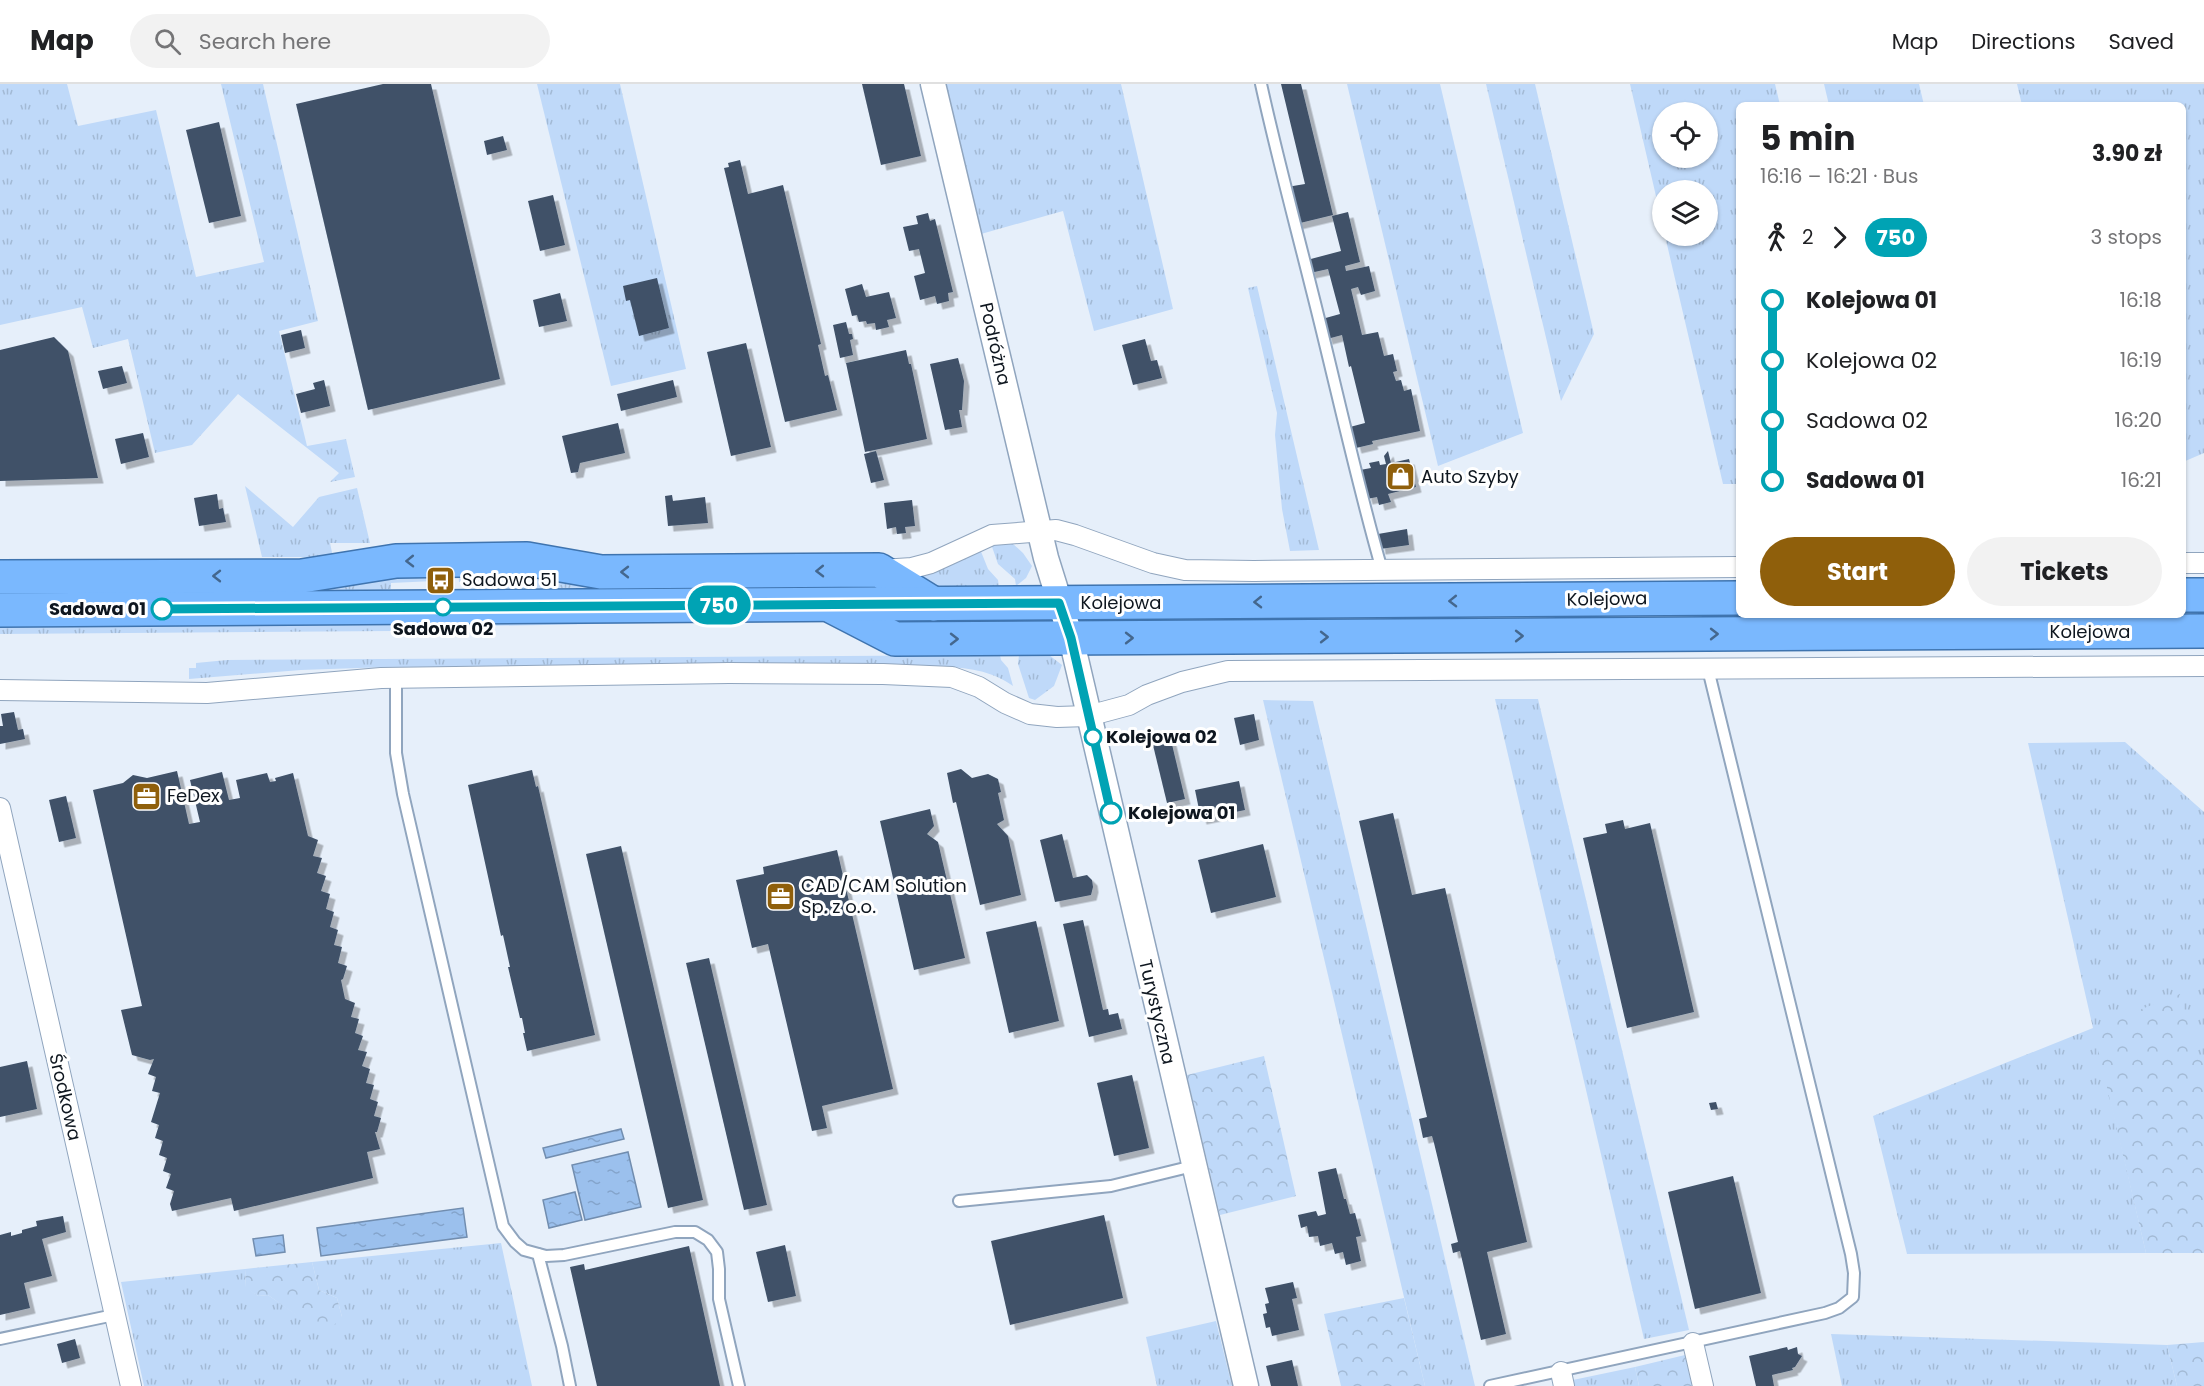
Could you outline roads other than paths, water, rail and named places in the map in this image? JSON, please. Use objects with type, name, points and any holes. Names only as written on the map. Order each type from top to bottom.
[{"type":"highway","points":[[0,577],[302,576],[396,561],[527,559],[601,572],[879,570],[934,604]]},
{"type":"highway","points":[[2186,595],[2204,595]]},
{"type":"highway","name":"Kolejowa","points":[[0,610],[1736,598]]},
{"type":"highway","name":"Kolejowa","points":[[829,605],[895,639],[2204,631]]},
{"type":"street","name":"Podróżna","points":[[933,84],[1040,530],[1059,603],[1071,638]]},
{"type":"street","points":[[879,570],[912,568],[931,563],[992,535],[1040,530],[1056,530],[1075,535],[1152,563],[1185,570],[1736,567]]},
{"type":"street","points":[[2186,563],[2204,563]]},
{"type":"street","name":"Turystyczna","points":[[1071,638],[1246,1386]]},
{"type":"street","points":[[0,690],[207,693],[396,678],[729,673],[931,675],[952,678],[979,687],[1005,703],[1030,714],[1057,717],[1088,716],[1129,705],[1147,695],[1182,682],[1228,671],[2204,666]]},
{"type":"street","name":"Środkowa","points":[[0,808],[131,1386]]},
{"type":"street","points":[[1693,1343],[1703,1386]]},
{"type":"lane","points":[[1261,84],[1363,503],[1382,570]]},
{"type":"lane","points":[[1490,1386],[1562,1379],[1693,1343],[1825,1313],[1839,1308],[1853,1297],[1854,1273],[1851,1254],[1708,669]]},
{"type":"lane","points":[[396,678],[396,753],[403,794],[503,1226],[524,1250],[546,1256],[564,1255],[675,1232],[695,1232],[708,1240],[717,1252],[720,1269],[719,1299],[739,1386]]},
{"type":"lane","points":[[959,1201],[1111,1186],[1193,1166]]},
{"type":"lane","points":[[538,1254],[570,1386]]},
{"type":"lane","points":[[0,1339],[114,1315]]},
{"type":"water","points":[[621,1129],[624,1139],[546,1158],[543,1148]]},
{"type":"water","points":[[628,1152],[641,1207],[585,1220],[572,1165]]},
{"type":"water","points":[[575,1192],[582,1220],[549,1228],[543,1200]]},
{"type":"water","points":[[463,1208],[467,1237],[321,1256],[317,1228]]},
{"type":"water","points":[[283,1235],[285,1252],[256,1256],[253,1239]]},
{"type":"place","name":"Auto Szyby","points":[[1400,477]]},
{"type":"place","name":"Sadowa 51","points":[[441,580]]},
{"type":"place","name":"Sadowa 02","points":[[443,607]]},
{"type":"place","name":"Sadowa 01","points":[[162,609]]},
{"type":"place","name":"Kolejowa 02","points":[[1093,737]]},
{"type":"place","name":"FeDex","points":[[146,796]]},
{"type":"place","name":"Kolejowa 01","points":[[1111,813]]},
{"type":"place","name":"CAD/CAM Solution Sp. z o.o.","points":[[780,896]]}]
